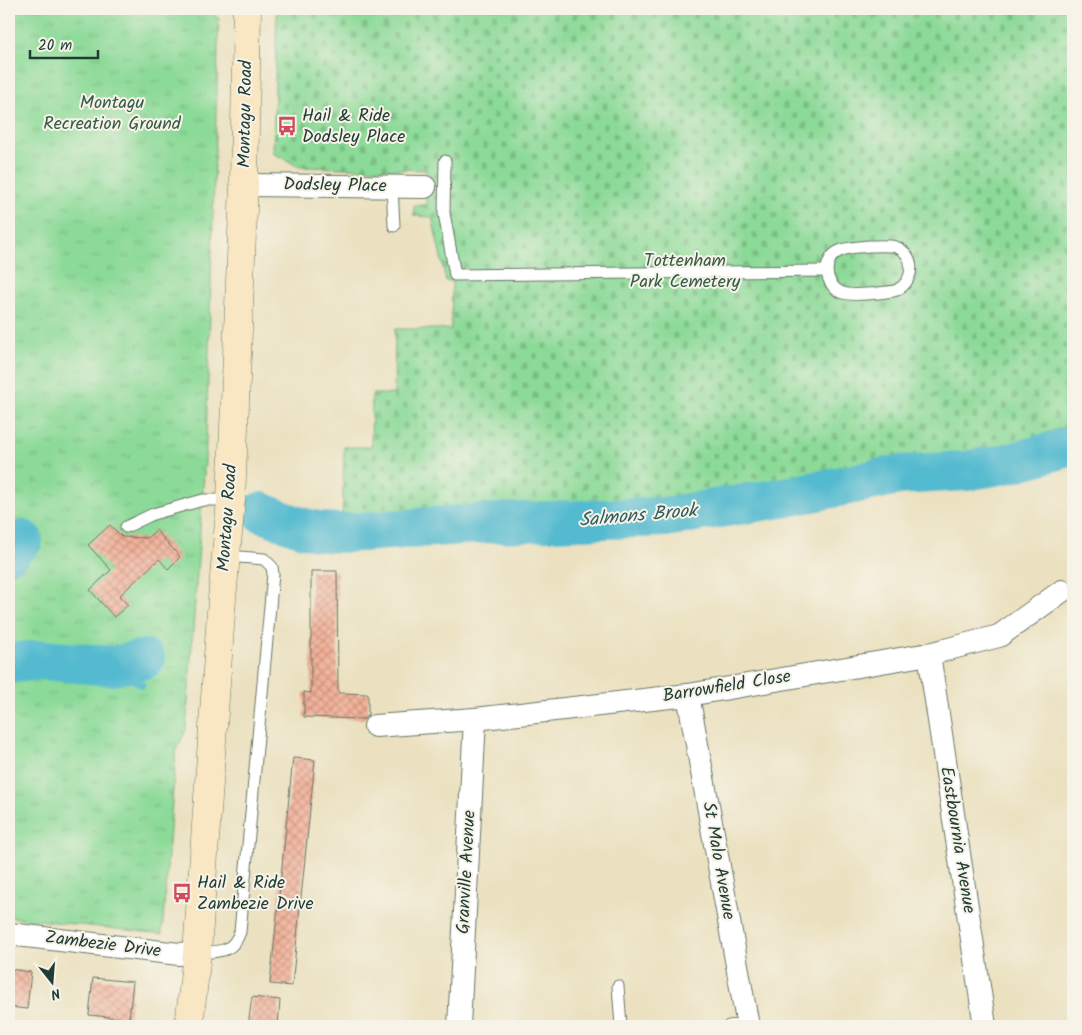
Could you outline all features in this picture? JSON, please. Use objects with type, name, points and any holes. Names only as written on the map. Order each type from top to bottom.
[{"type":"main road","name":"Montagu Road","points":[[189,1026],[197,953],[231,500],[244,185],[247,9]]},
{"type":"street","name":"Dodsley Place","points":[[244,185],[435,188]]},
{"type":"street","name":"Barrowfield Close","points":[[375,726],[475,718],[688,695],[929,654],[999,636],[1062,591]]},
{"type":"street","name":"Eastbournia Avenue","points":[[929,654],[985,1026]]},
{"type":"street","name":"St Malo Avenue","points":[[688,695],[742,1025]]},
{"type":"street","name":"Granville Avenue","points":[[459,1026],[475,718]]},
{"type":"street","name":"Zambezie Drive","points":[[9,934],[179,954],[197,953]]},
{"type":"lane","points":[[445,161],[435,188],[444,213],[455,275],[826,271]]},
{"type":"lane","points":[[392,187],[394,226]]},
{"type":"lane","points":[[868,246],[895,247],[909,259],[911,269],[909,278],[896,290],[869,294],[842,293],[834,288],[828,280],[826,271],[828,262],[834,254],[842,250],[868,246]]},
{"type":"lane","points":[[126,527],[153,514],[203,500],[231,500]]},
{"type":"lane","points":[[197,953],[228,949],[236,942],[240,932],[273,574],[272,567],[264,559],[226,556]]},
{"type":"lane","points":[[618,986],[621,1026]]},
{"type":"green space","name":"Montagu Recreation Ground","points":[[9,9],[209,9],[219,19],[206,445],[186,730],[176,750],[162,934],[9,917]]},
{"type":"green space","name":"Tottenham Park Cemetery","points":[[277,9],[1073,9],[1073,424],[1016,443],[973,450],[973,465],[898,470],[811,488],[669,511],[521,516],[390,525],[342,526],[344,447],[371,447],[372,394],[394,394],[395,329],[451,329],[452,281],[446,281],[432,217],[414,216],[414,205],[426,205],[426,170],[300,167],[273,153]]},
{"type":"building","points":[[110,525],[122,537],[147,538],[156,530],[180,557],[168,569],[159,559],[119,596],[128,605],[114,617],[90,590],[111,570],[88,545]]},
{"type":"building","points":[[311,571],[337,571],[338,693],[368,694],[368,715],[364,719],[304,717],[304,692],[311,693]]},
{"type":"building","points":[[293,758],[315,760],[292,986],[270,984]]},
{"type":"building","points":[[9,969],[31,972],[27,1009],[9,1007]]},
{"type":"building","points":[[93,978],[133,982],[129,1019],[89,1015]]},
{"type":"building","points":[[252,997],[280,1000],[278,1026],[248,1026]]},
{"type":"waterway","name":"Salmons Brook","points":[[261,512],[311,530],[333,533],[492,523],[665,517],[781,498],[899,475],[966,471],[1011,463],[1073,446]]},
{"type":"waterway","name":"Salmons Brook","points":[[9,553],[23,540]]},
{"type":"waterway","name":"Salmons Brook","points":[[9,663],[42,660],[113,666],[145,659]]},
{"type":"waterway","points":[[113,666],[142,685]]},
{"type":"place","name":"Hail & Ride Dodsley Place","points":[[287,126]]},
{"type":"place","name":"Hail & Ride Zambezie Drive","points":[[182,893]]}]
